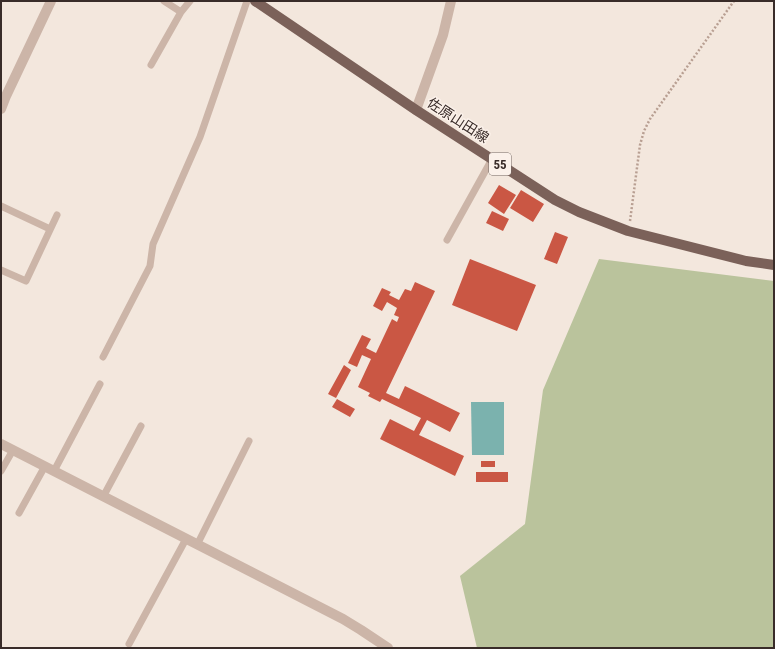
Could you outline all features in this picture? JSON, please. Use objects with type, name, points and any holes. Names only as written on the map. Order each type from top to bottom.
[{"type":"main road","name":"佐原山田線","points":[[255,1],[416,110],[555,200],[579,212],[628,231],[746,261],[774,265]]},
{"type":"street","points":[[1,109],[51,1]]},
{"type":"street","points":[[416,110],[442,35],[451,1]]},
{"type":"street","points":[[1,444],[343,619],[388,648]]},
{"type":"lane","points":[[164,1],[181,12]]},
{"type":"lane","points":[[151,65],[181,12],[190,1]]},
{"type":"lane","points":[[103,357],[150,266],[153,244],[200,137],[248,1]]},
{"type":"lane","points":[[447,240],[492,159]]},
{"type":"lane","points":[[1,206],[50,229]]},
{"type":"lane","points":[[1,270],[26,281],[57,215]]},
{"type":"lane","points":[[54,472],[100,384]]},
{"type":"lane","points":[[103,497],[141,426]]},
{"type":"lane","points":[[197,545],[249,441]]},
{"type":"lane","points":[[1,471],[13,450]]},
{"type":"lane","points":[[19,513],[45,466]]},
{"type":"lane","points":[[129,644],[186,539]]},
{"type":"path","points":[[628,231],[640,144],[644,130],[734,1]]},
{"type":"green space","points":[[599,259],[774,281],[774,648],[477,648],[460,576],[525,524],[543,390]]},
{"type":"water","points":[[471,402],[504,402],[504,455],[472,455]]},
{"type":"building","points":[[499,185],[516,195],[504,214],[488,203]]},
{"type":"building","points":[[521,190],[544,204],[533,222],[510,208]]},
{"type":"building","points":[[492,211],[509,219],[503,231],[486,223]]},
{"type":"building","points":[[555,232],[568,237],[557,264],[544,259]]},
{"type":"building","points":[[470,259],[536,285],[517,331],[452,305]]},
{"type":"building","points":[[415,282],[435,291],[386,393],[399,399],[405,386],[460,413],[450,432],[427,420],[419,435],[464,456],[455,476],[380,439],[390,419],[414,431],[421,418],[382,399],[380,402],[368,396],[370,393],[358,387],[371,359],[362,355],[357,367],[348,363],[362,335],[371,339],[366,348],[376,353],[392,319],[397,322],[399,317],[394,315],[397,308],[387,302],[382,311],[373,306],[382,288],[391,292],[389,295],[399,300],[405,289],[411,291]]},
{"type":"building","points":[[344,365],[351,370],[336,398],[328,394]]},
{"type":"building","points":[[337,399],[355,409],[350,417],[332,407]]},
{"type":"building","points":[[481,461],[495,461],[495,467],[481,467]]},
{"type":"building","points":[[476,472],[508,472],[508,482],[476,482]]}]
